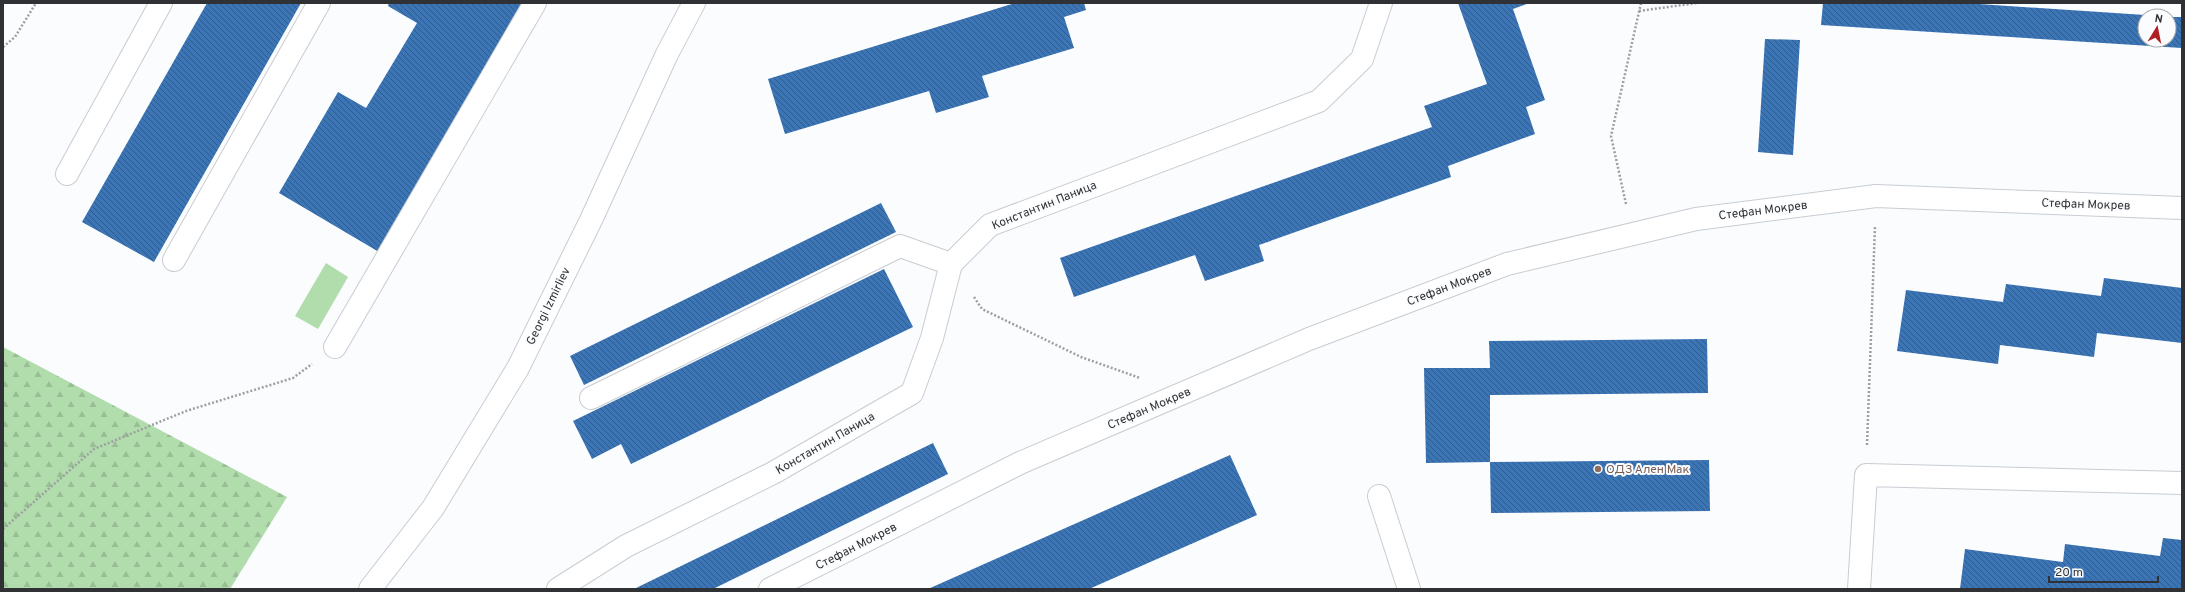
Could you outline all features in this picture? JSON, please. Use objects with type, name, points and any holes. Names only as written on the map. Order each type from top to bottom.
[{"type":"street","points":[[67,174],[162,3]]},
{"type":"street","points":[[174,260],[319,3]]},
{"type":"street","points":[[335,347],[535,3]]},
{"type":"street","name":"Georgi Izmirliev","points":[[370,589],[433,508],[518,368],[591,220],[667,54],[694,3]]},
{"type":"street","name":"Константин Паница","points":[[558,589],[626,546],[773,474],[912,392],[932,338],[951,264],[990,225],[1318,101],[1362,59],[1381,3]]},
{"type":"street","name":"Стефан Мокрев","points":[[770,589],[1020,463],[1309,339],[1506,264],[1696,219],[1876,196],[2182,208]]},
{"type":"street","points":[[591,398],[900,246],[951,264]]},
{"type":"street","points":[[1859,589],[1866,475],[2182,483]]},
{"type":"street","points":[[1379,496],[1409,589]]},
{"type":"path","points":[[3,47],[15,37],[36,3]]},
{"type":"path","points":[[1633,234],[1611,136],[1641,3]]},
{"type":"path","points":[[1639,11],[1697,3]]},
{"type":"path","points":[[1866,475],[1876,196]]},
{"type":"path","points":[[951,264],[982,309],[1081,357],[1183,393]]},
{"type":"path","points":[[3,530],[94,448],[186,411],[293,378],[335,347]]},
{"type":"green space","points":[[326,263],[348,277],[318,329],[295,316]]},
{"type":"green space","points":[[3,347],[287,497],[230,589],[3,589]]},
{"type":"building","points":[[207,3],[301,3],[154,262],[82,222]]},
{"type":"building","points":[[389,3],[524,3],[379,252],[279,193],[338,92],[366,108],[417,23],[388,6]]},
{"type":"building","points":[[1015,3],[1084,3],[1086,10],[1064,17],[1074,48],[982,76],[989,97],[936,113],[929,91],[785,134],[768,79]]},
{"type":"building","points":[[1458,3],[1529,3],[1513,9],[1545,100],[1526,107],[1535,134],[1448,166],[1451,177],[1259,245],[1264,261],[1205,281],[1195,255],[1074,297],[1060,258],[1432,127],[1424,106],[1487,84]]},
{"type":"building","points":[[1823,3],[1964,3],[2137,14],[2137,45],[1821,25]]},
{"type":"building","points":[[2177,17],[2182,17],[2182,48],[2177,48]]},
{"type":"building","points":[[1765,39],[1800,40],[1793,155],[1758,152]]},
{"type":"building","points":[[881,203],[896,232],[584,385],[570,356]]},
{"type":"building","points":[[884,269],[913,327],[631,464],[621,444],[592,459],[573,421]]},
{"type":"building","points":[[2104,278],[2182,288],[2182,343],[2097,333],[2094,357],[2000,345],[1998,364],[1897,351],[1906,290],[2003,302],[2006,284],[2101,296]]},
{"type":"building","points":[[1707,339],[1708,393],[1490,395],[1490,462],[1426,463],[1424,368],[1490,368],[1489,341]]},
{"type":"building","points":[[933,443],[948,474],[713,589],[634,589]]},
{"type":"building","points":[[1230,455],[1257,515],[1089,589],[928,589]]},
{"type":"building","points":[[1709,460],[1710,511],[1491,513],[1490,462]]},
{"type":"building","points":[[2163,538],[2182,540],[2182,589],[1960,589],[1965,549],[2063,562],[2065,544],[2160,556]]},
{"type":"place","name":"ОДЗ Ален Мак","points":[[1598,469]]}]
